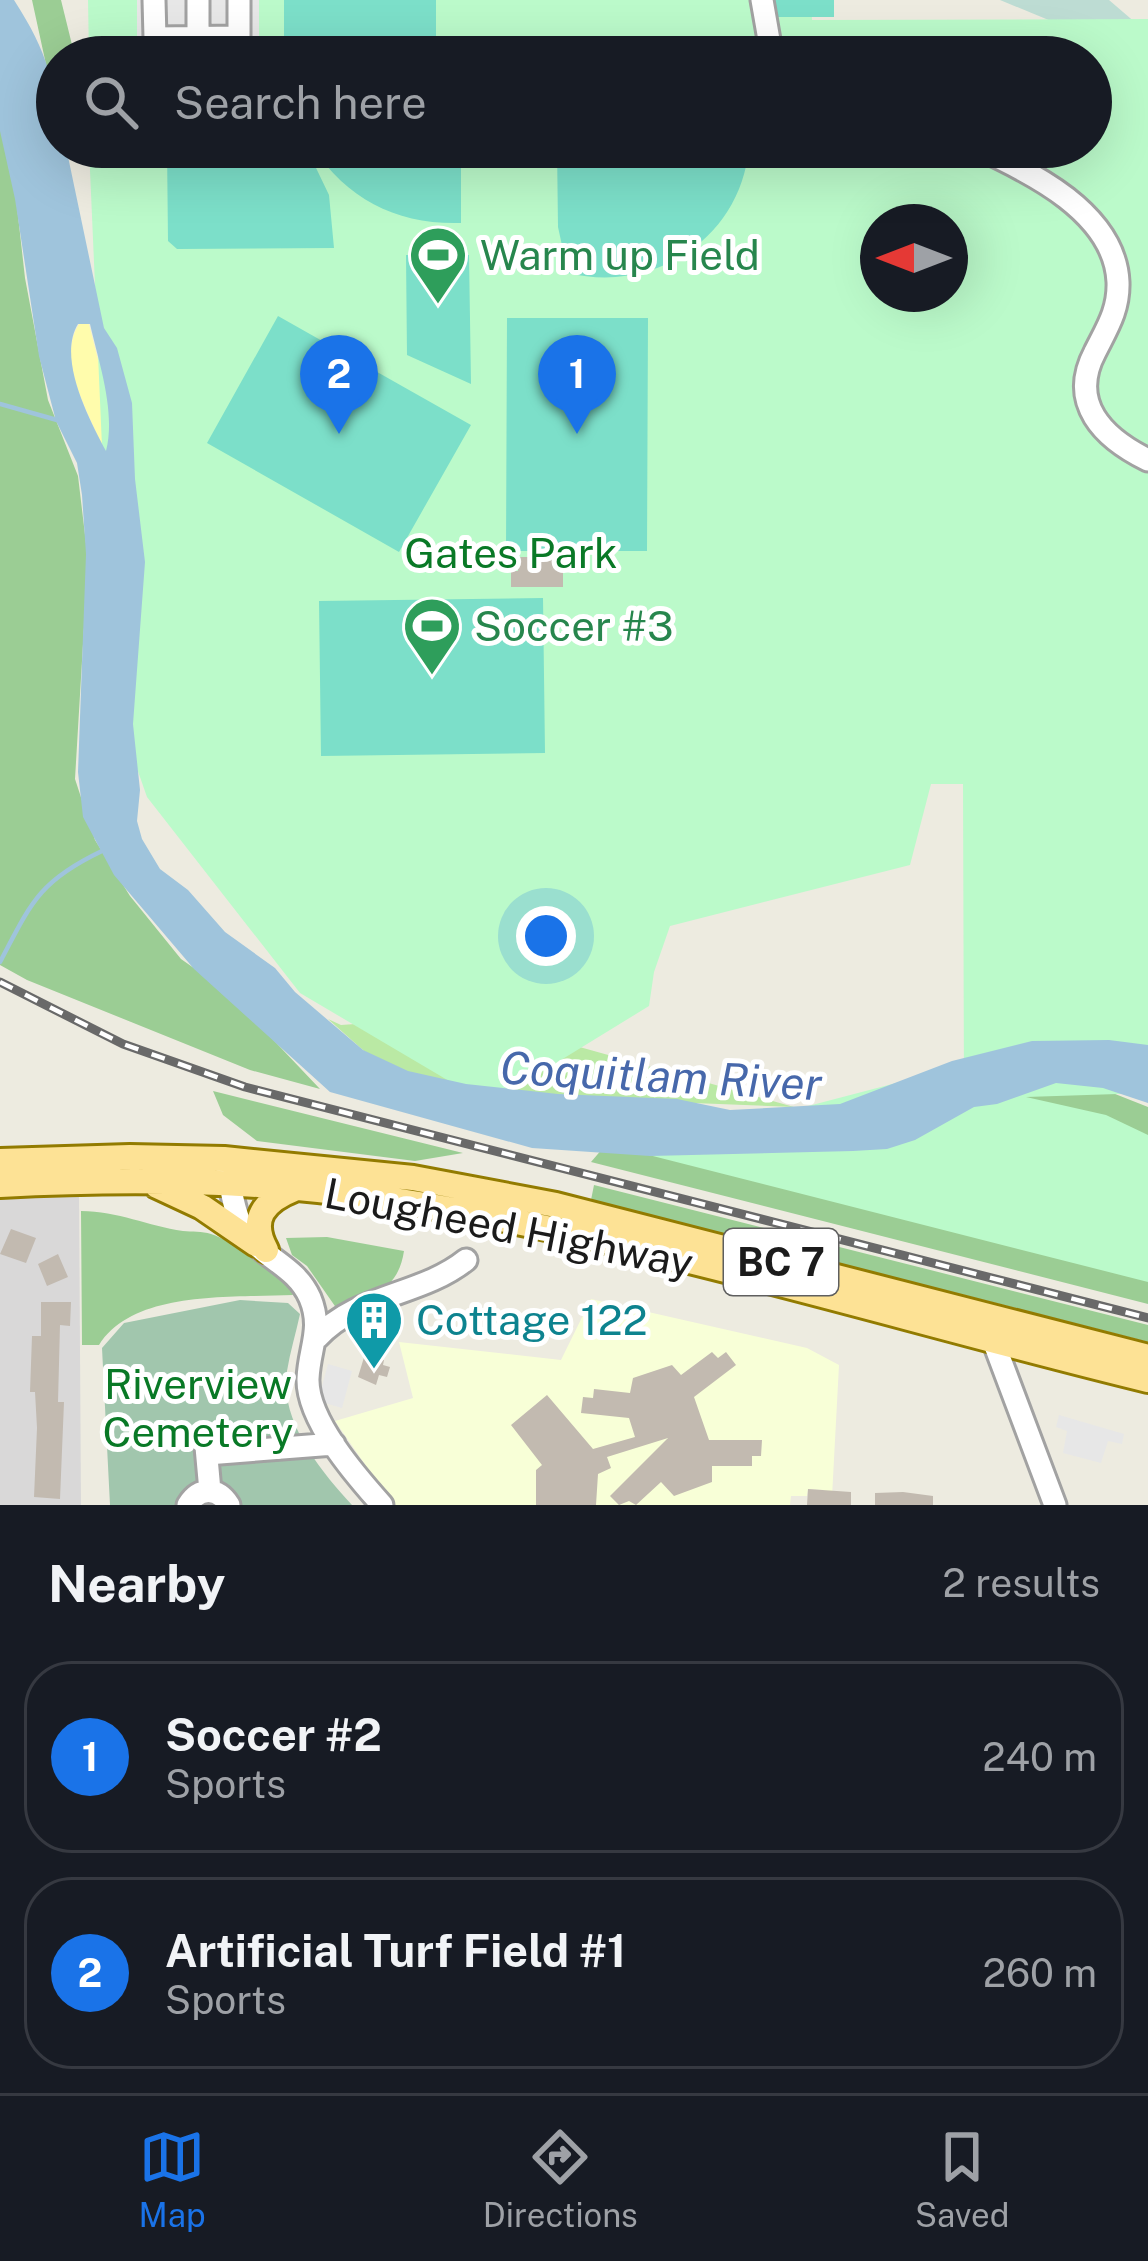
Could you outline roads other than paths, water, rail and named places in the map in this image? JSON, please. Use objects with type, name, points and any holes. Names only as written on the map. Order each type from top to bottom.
[{"type":"main road","name":"Lougheed Highway","points":[[0,1161],[224,1160],[378,1173],[519,1196],[1148,1357]]},
{"type":"main road","name":"Lougheed Highway","points":[[0,1185],[143,1181],[296,1188],[394,1201],[608,1241],[1148,1380]]},
{"type":"main road","points":[[143,1181],[202,1208],[261,1247]]},
{"type":"main road","points":[[261,1247],[259,1216],[273,1198],[296,1188]]},
{"type":"street","points":[[154,0],[155,36]]},
{"type":"street","points":[[198,0],[198,36]]},
{"type":"street","points":[[239,0],[239,36]]},
{"type":"street","points":[[762,0],[766,36]]},
{"type":"street","points":[[1018,168],[1075,205],[1094,222],[1107,245],[1117,269],[1118,296],[1112,322],[1088,366],[1085,392],[1103,432],[1148,460]]},
{"type":"street","points":[[224,1160],[240,1224],[307,1291],[318,1327],[308,1385],[334,1444],[382,1505]]},
{"type":"street","points":[[317,1338],[352,1310],[421,1286],[466,1260]]},
{"type":"street","points":[[994,1342],[1055,1505]]},
{"type":"street","points":[[209,1491],[206,1445],[334,1444]]},
{"type":"street","points":[[188,1505],[196,1495],[209,1491],[224,1496],[229,1505]]},
{"type":"waterway","points":[[0,404],[57,420]]},
{"type":"waterway","points":[[0,962],[20,924],[50,884],[102,851]]},
{"type":"railway","points":[[0,982],[123,1044],[245,1087],[1148,1318]]},
{"type":"place","name":"Warm up Field","points":[[438,306]]},
{"type":"place","name":"Artificial Turf Field #1","points":[[339,434]]},
{"type":"place","name":"Soccer #2","points":[[577,434]]},
{"type":"place","name":"Soccer #3","points":[[432,677]]},
{"type":"place","name":"Cottage 122","points":[[374,1371]]},
{"type":"park label","name":"Gates Park","points":[[511,553]]},
{"type":"park label","name":"Riverview Cemetery","points":[[198,1408]]},
{"type":"water label","name":"Coquitlam River","points":[[661,1076]]}]
